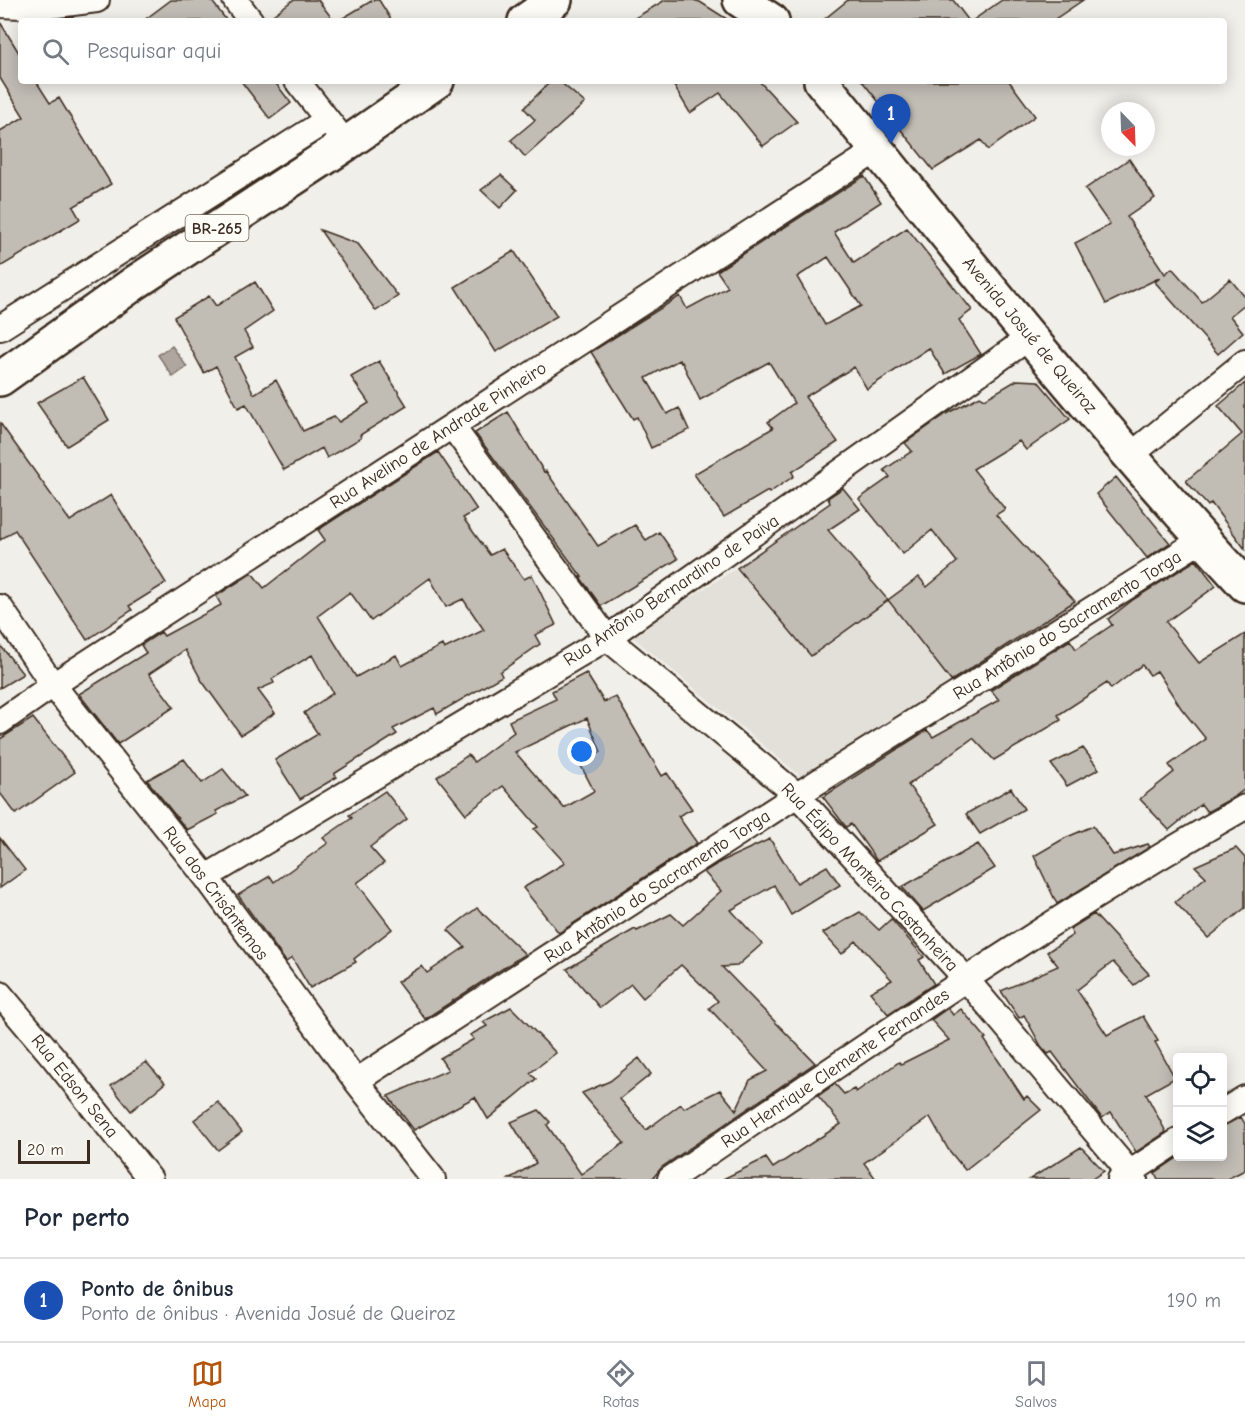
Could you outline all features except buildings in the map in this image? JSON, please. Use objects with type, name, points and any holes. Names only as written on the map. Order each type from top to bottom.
[{"type":"main road","points":[[529,18],[555,0]]},
{"type":"main road","points":[[740,0],[767,18]]},
{"type":"main road","points":[[766,0],[770,18]]},
{"type":"main road","name":"BR-265","points":[[0,379],[136,282],[337,132],[431,84]]},
{"type":"main road","name":"Avenida Josué de Queiroz","points":[[823,84],[1030,337],[1245,585]]},
{"type":"street","points":[[0,5],[41,6],[97,0]]},
{"type":"street","points":[[235,0],[249,18]]},
{"type":"street","points":[[0,328],[337,132],[299,84]]},
{"type":"street","name":"Rua Avelino de Andrade Pinheiro","points":[[0,722],[53,685],[877,150]]},
{"type":"street","name":"Rua Antônio Bernardino de Paiva","points":[[206,877],[607,638],[1030,337]]},
{"type":"street","points":[[1131,455],[1245,362]]},
{"type":"street","name":"Rua Édipo Monteiro Castanheira","points":[[452,426],[607,638],[797,795],[966,979],[1129,1177]]},
{"type":"street","name":"Rua Antônio do Sacramento Torga","points":[[356,1081],[797,795],[1203,539]]},
{"type":"street","name":"Rua dos Crisântemos","points":[[0,607],[53,685],[206,877],[356,1081],[433,1179]]},
{"type":"street","name":"Rua Henrique Clemente Fernandes","points":[[670,1179],[966,979],[1168,851],[1245,807]]},
{"type":"street","name":"Rua Edson Sena","points":[[0,994],[150,1179]]},
{"type":"street","points":[[1227,1109],[1245,1098]]},
{"type":"street","points":[[1129,1177],[1173,1145]]},
{"type":"shaded area","points":[[172,346],[187,367],[173,377],[158,355]]},
{"type":"shaded area","points":[[737,568],[810,655],[888,600],[938,660],[952,682],[804,779],[630,635]]},
{"type":"place","name":"Ponto de ônibus","points":[[891,144]]}]
